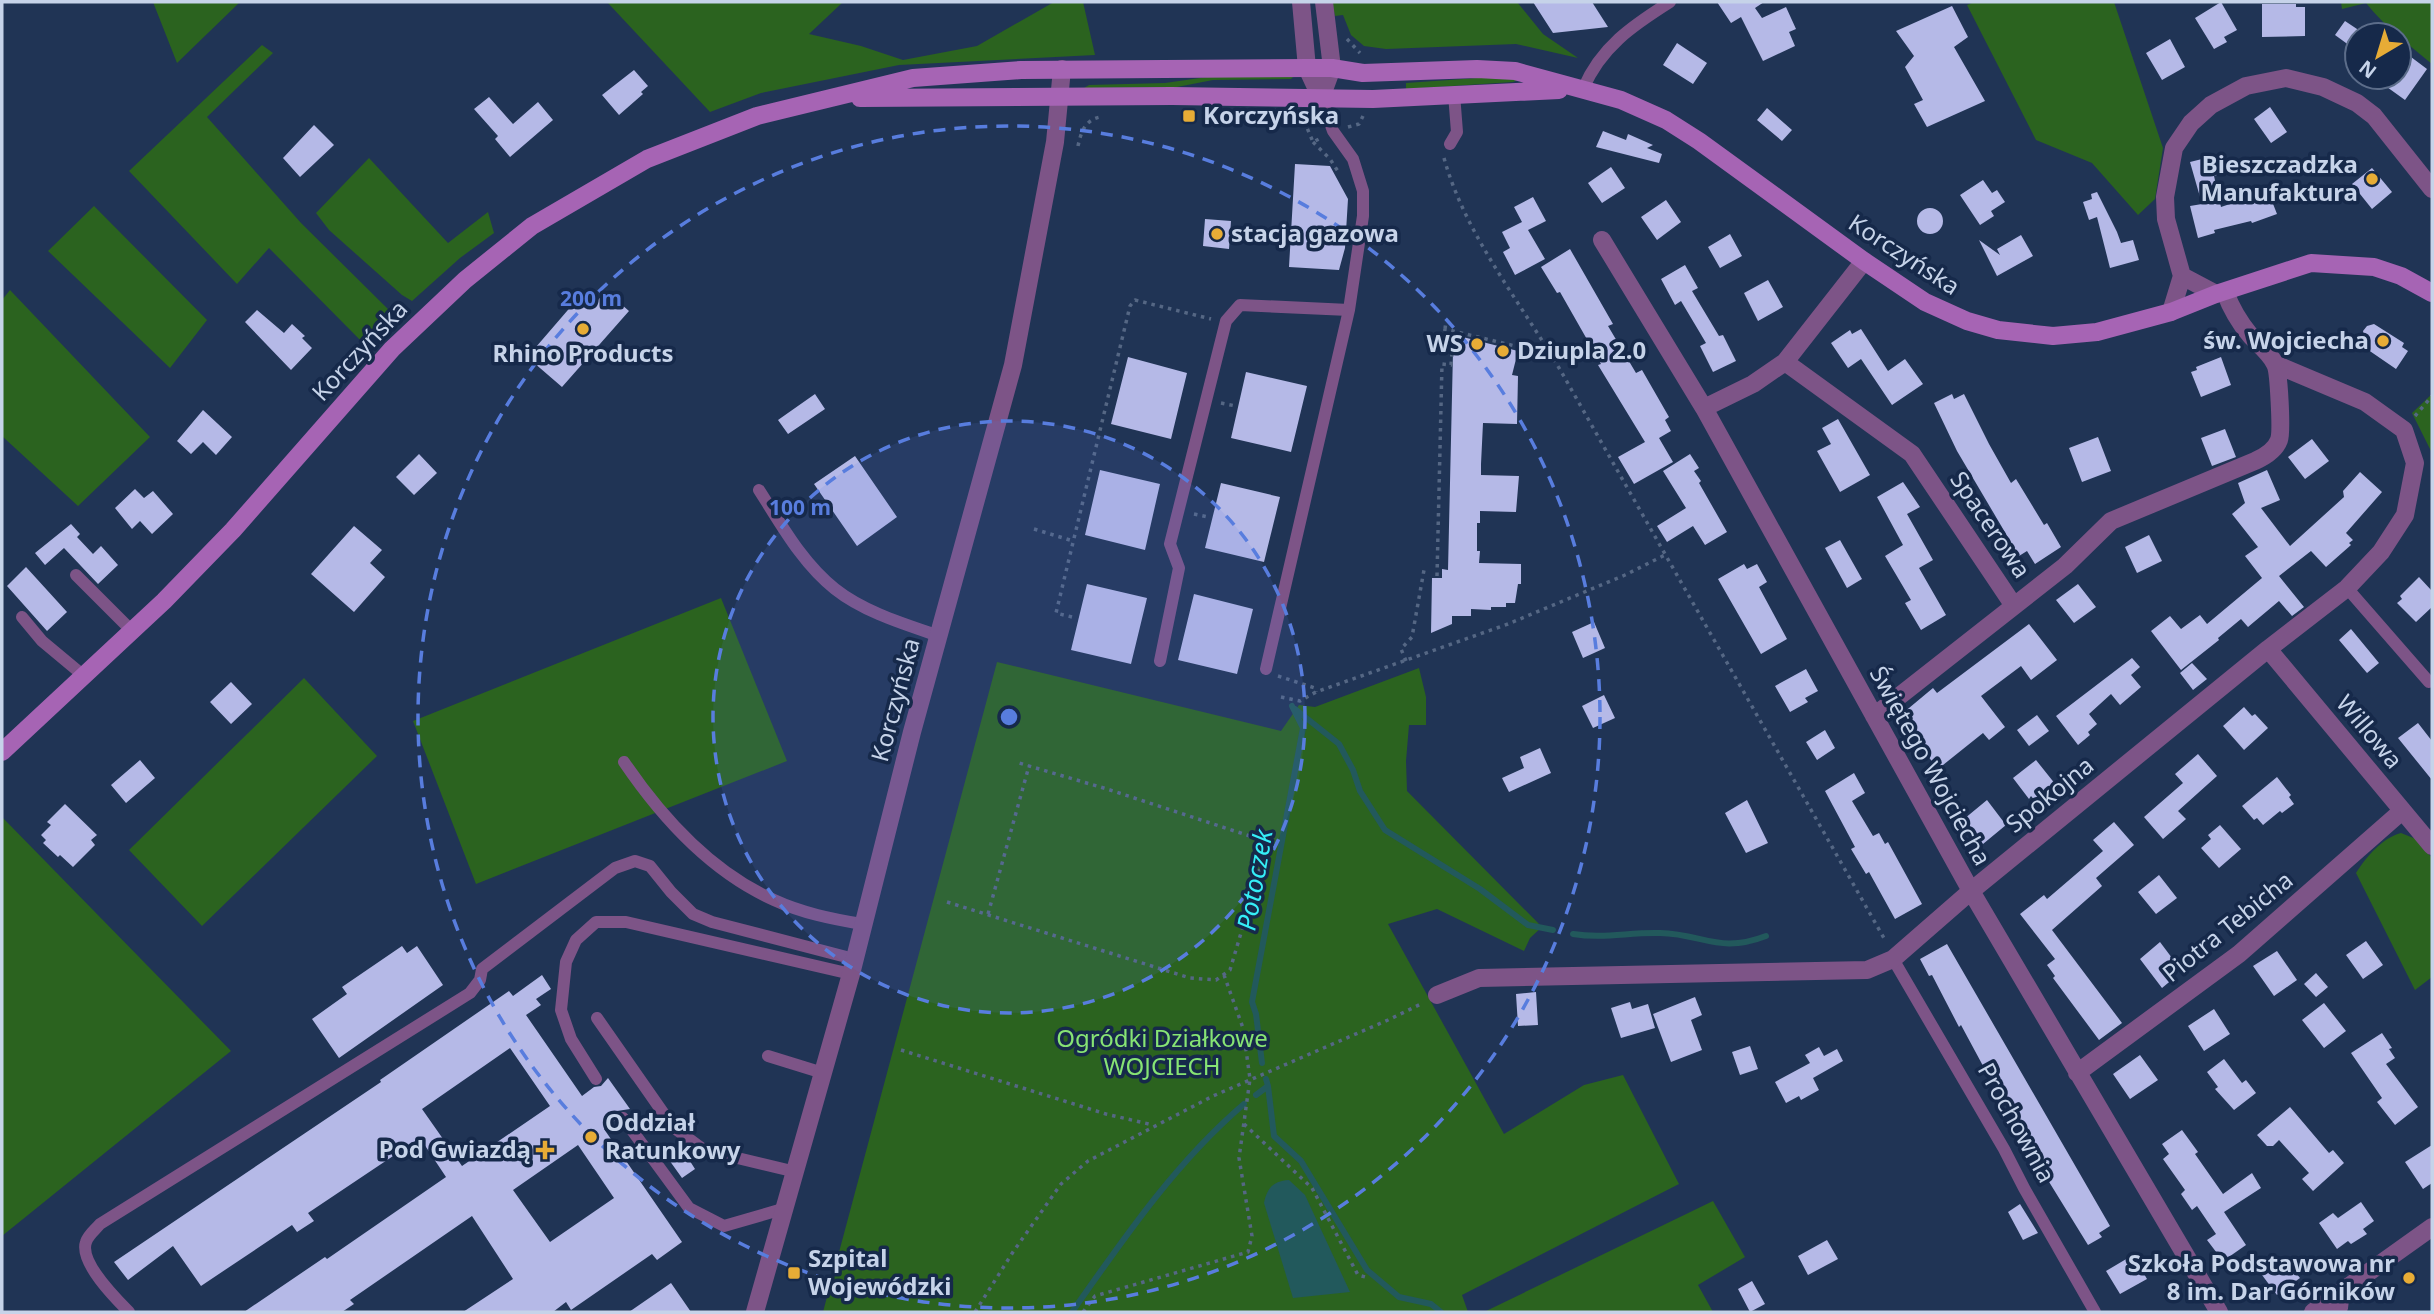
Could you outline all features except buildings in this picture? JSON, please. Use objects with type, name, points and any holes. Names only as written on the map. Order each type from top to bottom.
[{"type":"main road","name":"Korczyńska","points":[[2,752],[132,631],[233,530],[392,349],[465,280],[532,226],[646,159],[757,116],[913,78],[1062,69],[1332,68],[1363,73],[1515,71],[1635,105],[1682,130],[1864,261],[1936,308],[1975,324],[2013,333],[2080,335],[2128,325],[2311,263],[2374,267],[2401,276],[2432,293]]},
{"type":"main road","name":"Korczyńska","points":[[832,98],[1061,96],[1373,99],[1583,89]]},
{"type":"street","points":[[1301,2],[1307,68],[1321,98]]},
{"type":"street","points":[[1321,98],[1332,68],[1324,2]]},
{"type":"street","name":"Korczyńska","points":[[755,1312],[853,966],[862,924],[1013,365],[1055,142],[1062,69]]},
{"type":"street","points":[[2171,312],[2182,276],[2165,208],[2174,148],[2191,123],[2211,105],[2246,86],[2286,78],[2323,87],[2357,103],[2374,116],[2432,189]]},
{"type":"street","name":"Świętego Wojciecha","points":[[1602,240],[1704,408],[1971,891],[2219,1312]]},
{"type":"street","points":[[1704,408],[1753,384],[1785,362],[1864,261]]},
{"type":"street","points":[[2182,276],[2221,293]]},
{"type":"street","name":"Spokojna","points":[[1437,995],[1479,978],[1867,970],[1894,958],[1971,891],[2347,588],[2381,552],[2405,515],[2415,463],[2404,430],[2365,402],[2277,365],[2248,332],[2221,293]]},
{"type":"street","name":"Spacerowa","points":[[1785,362],[1912,454],[2014,606],[1874,716]]},
{"type":"street","points":[[2014,606],[2064,566],[2111,521],[2266,456],[2279,439],[2277,365]]},
{"type":"street","name":"Willowa","points":[[2268,649],[2432,846]]},
{"type":"street","name":"Piotra Tebicha","points":[[2077,1073],[2238,954],[2402,811]]},
{"type":"street","points":[[2313,1312],[2432,1227]]},
{"type":"lane","points":[[1583,89],[1595,64],[1628,29],[1670,2]]},
{"type":"lane","points":[[1450,144],[1457,132],[1454,94]]},
{"type":"lane","points":[[1266,669],[1349,310],[1363,216],[1363,191],[1353,159],[1333,131],[1321,98]]},
{"type":"lane","points":[[1160,661],[1179,568],[1170,544],[1226,321],[1240,305],[1349,310]]},
{"type":"lane","points":[[759,490],[807,561],[835,589],[866,607],[939,636]]},
{"type":"lane","points":[[76,575],[132,631]]},
{"type":"lane","points":[[2347,588],[2430,682]]},
{"type":"lane","points":[[22,617],[42,641],[84,676]]},
{"type":"lane","points":[[624,762],[669,822],[709,858],[752,889],[775,901],[820,917],[862,924]]},
{"type":"lane","points":[[129,1312],[108,1290],[86,1252],[86,1240],[100,1224],[470,993],[481,980],[482,968],[615,868],[635,861],[650,866],[693,914],[853,966]]},
{"type":"lane","points":[[596,1079],[571,1039],[561,1010],[566,962],[576,940],[596,922],[626,922],[853,966]]},
{"type":"lane","name":"Prochownia","points":[[1894,958],[2095,1312]]},
{"type":"lane","points":[[597,1018],[673,1126],[687,1139],[704,1150],[796,1172]]},
{"type":"lane","points":[[768,1056],[823,1073]]},
{"type":"lane","points":[[624,1118],[689,1208],[724,1226],[786,1208]]},
{"type":"lane","points":[[2335,1312],[2342,1308],[2344,1291]]},
{"type":"path","points":[[1313,142],[1330,159],[1342,179]]},
{"type":"path","points":[[1450,144],[1444,158],[1449,176],[1484,247],[1563,373],[1894,958]]},
{"type":"path","points":[[1072,617],[1056,613],[1130,306],[1135,300],[1226,321]]},
{"type":"path","points":[[1437,576],[1442,364],[1451,365],[1452,354],[1441,351],[1446,321]]},
{"type":"path","points":[[1445,329],[1516,346]]},
{"type":"path","points":[[2412,420],[2432,396]]},
{"type":"path","points":[[1214,401],[1236,406]]},
{"type":"path","points":[[1034,529],[1073,541]]},
{"type":"path","points":[[1280,697],[1300,701],[1316,692],[1508,624],[1625,575],[1665,555]]},
{"type":"path","points":[[1406,660],[1401,649],[1412,637],[1423,570]]},
{"type":"path","points":[[1266,669],[1283,680],[1315,688],[1316,692]]},
{"type":"path","points":[[947,902],[1190,978],[1216,980],[1230,970],[1268,842],[1107,789],[1019,764]]},
{"type":"path","points":[[988,914],[1029,766]]},
{"type":"path","points":[[1083,1312],[1096,1296],[1248,1252],[1252,1236],[1239,1158],[1250,1079],[1243,1028],[1224,975]]},
{"type":"path","points":[[975,1312],[1061,1184],[1088,1161],[1250,1079],[1388,1020],[1437,995]]},
{"type":"path","points":[[901,1050],[1106,1114],[1155,1126]]},
{"type":"path","points":[[1244,1124],[1312,1188],[1358,1275],[1369,1278]]},
{"type":"green space","points":[[153,2],[240,2],[177,63]]},
{"type":"green space","points":[[607,2],[843,2],[809,34],[861,46],[903,60],[977,46],[1054,2],[1083,2],[1095,55],[899,65],[761,93],[710,112]]},
{"type":"green space","points":[[1332,2],[1517,2],[1543,34],[1578,58],[1516,44],[1386,49],[1364,46],[1351,35],[1343,15],[1335,16]]},
{"type":"green space","points":[[1974,2],[2114,2],[2163,148],[2155,199],[2138,215],[2092,163],[2036,140],[1967,5]]},
{"type":"green space","points":[[2341,2],[2432,2],[2432,64],[2413,48],[2413,21],[2382,21],[2366,3],[2342,9]]},
{"type":"green space","points":[[262,45],[273,53],[207,117],[301,223],[393,314],[386,328],[365,345],[269,248],[237,284],[129,171]]},
{"type":"green space","points":[[1228,74],[1293,77],[1213,80],[1177,87],[1084,88],[1089,85],[1165,83]]},
{"type":"green space","points":[[1507,76],[1518,80],[1406,89],[1406,83]]},
{"type":"green space","points":[[369,158],[448,243],[488,212],[494,233],[460,258],[412,301],[329,230],[316,213]]},
{"type":"green space","points":[[94,206],[207,320],[170,368],[48,251]]},
{"type":"green space","points":[[10,290],[150,437],[78,506],[2,436],[2,300]]},
{"type":"green space","points":[[2432,394],[2432,453],[2412,413]]},
{"type":"green space","points":[[721,598],[787,761],[476,884],[413,721]]},
{"type":"green space","name":"Ogródki Działkowe WOJCIECH","points":[[997,662],[1281,731],[1299,705],[1315,707],[1419,668],[1426,697],[1426,725],[1409,725],[1407,791],[1542,927],[1530,938],[1524,951],[1437,909],[1388,924],[1504,1134],[1584,1085],[1623,1075],[1679,1184],[1462,1295],[1468,1312],[823,1312]]},
{"type":"green space","points":[[304,678],[377,756],[202,926],[129,850]]},
{"type":"green space","points":[[2,817],[231,1051],[2,1236]]},
{"type":"green space","points":[[2401,833],[2416,839],[2432,858],[2432,977],[2415,990],[2356,873],[2375,849],[2387,839]]},
{"type":"green space","points":[[1713,1201],[1745,1257],[1698,1285],[1713,1312],[1484,1312]]},
{"type":"shaded area","points":[[1289,1180],[1305,1195],[1350,1292],[1293,1298],[1264,1203],[1272,1186]]},
{"type":"waterway","name":"Potoczek","points":[[1262,1063],[1252,1002],[1303,728],[1292,706]]},
{"type":"waterway","points":[[1295,709],[1339,744],[1353,770],[1360,791],[1385,830],[1480,889],[1528,925],[1553,930]]},
{"type":"waterway","points":[[1573,934],[1595,936],[1660,933],[1723,943],[1750,941],[1766,936]]},
{"type":"waterway","name":"Potoczek","points":[[1256,1095],[1268,1086],[1266,1079]]},
{"type":"waterway","points":[[1268,1086],[1274,1136],[1301,1161],[1367,1270],[1399,1297],[1431,1304],[1441,1312]]},
{"type":"waterway","name":"Potoczek","points":[[1072,1312],[1131,1229],[1173,1176],[1244,1104]]},
{"type":"place","name":"Korczyńska","points":[[1189,116]]},
{"type":"place","name":"Bieszczadzka Manufaktura","points":[[2372,179]]},
{"type":"place","name":"stacja gazowa","points":[[1217,234]]},
{"type":"place","name":"Rhino Products","points":[[583,329]]},
{"type":"place","name":"św. Wojciecha","points":[[2383,341]]},
{"type":"place","name":"WS","points":[[1477,344]]},
{"type":"place","name":"Dziupla 2.0","points":[[1503,351]]},
{"type":"place","name":"Oddział Ratunkowy","points":[[591,1137]]},
{"type":"place","name":"Pod Gwiazdą","points":[[545,1150]]},
{"type":"place","name":"Szpital Wojewódzki","points":[[794,1273]]},
{"type":"place","name":"Szkoła Podstawowa nr 8 im. Dar Górników","points":[[2409,1278]]}]
